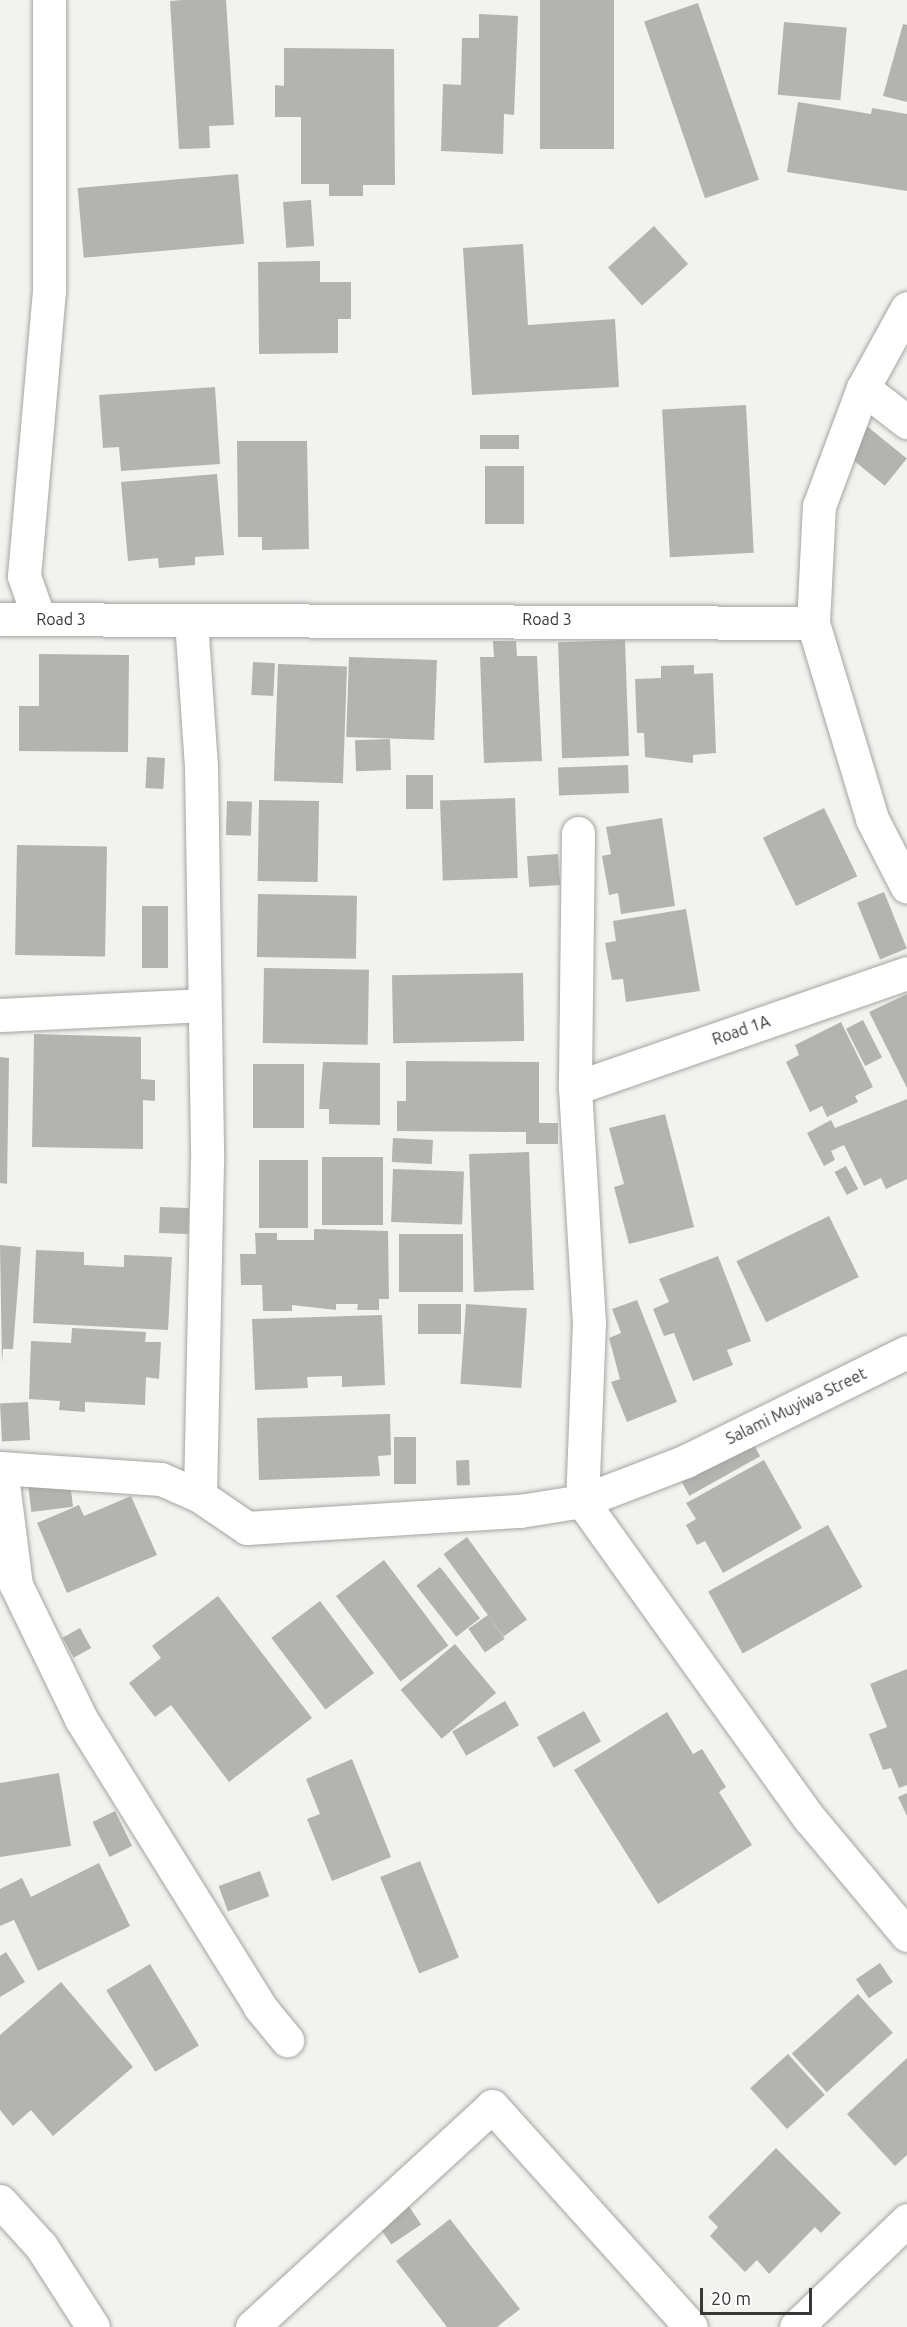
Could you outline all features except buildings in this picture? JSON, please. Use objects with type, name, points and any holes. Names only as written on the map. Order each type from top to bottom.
[{"type":"street","points":[[39,619],[24,576],[49,291],[49,0]]},
{"type":"street","points":[[907,308],[862,388],[819,506],[813,623],[872,819],[907,887]]},
{"type":"street","points":[[862,388],[907,422]]},
{"type":"street","name":"Road 3","points":[[0,619],[813,623]]},
{"type":"street","points":[[191,620],[201,765],[204,1005],[200,1496]]},
{"type":"street","points":[[578,833],[575,1088],[589,1322],[582,1501],[810,1819],[907,1935]]},
{"type":"street","name":"Road 1A","points":[[575,1088],[907,973]]},
{"type":"street","points":[[0,1015],[204,1005]]},
{"type":"street","name":"Salami Muyiwa Street","points":[[1,1468],[161,1479],[200,1496],[248,1528],[520,1511],[582,1501],[686,1461],[907,1352]]},
{"type":"street","points":[[1,1468],[16,1585],[76,1709],[260,2007],[287,2040]]},
{"type":"street","points":[[252,2327],[492,2106],[691,2327]]},
{"type":"street","points":[[0,2201],[41,2246],[93,2327]]},
{"type":"street","points":[[796,2327],[907,2220]]}]
